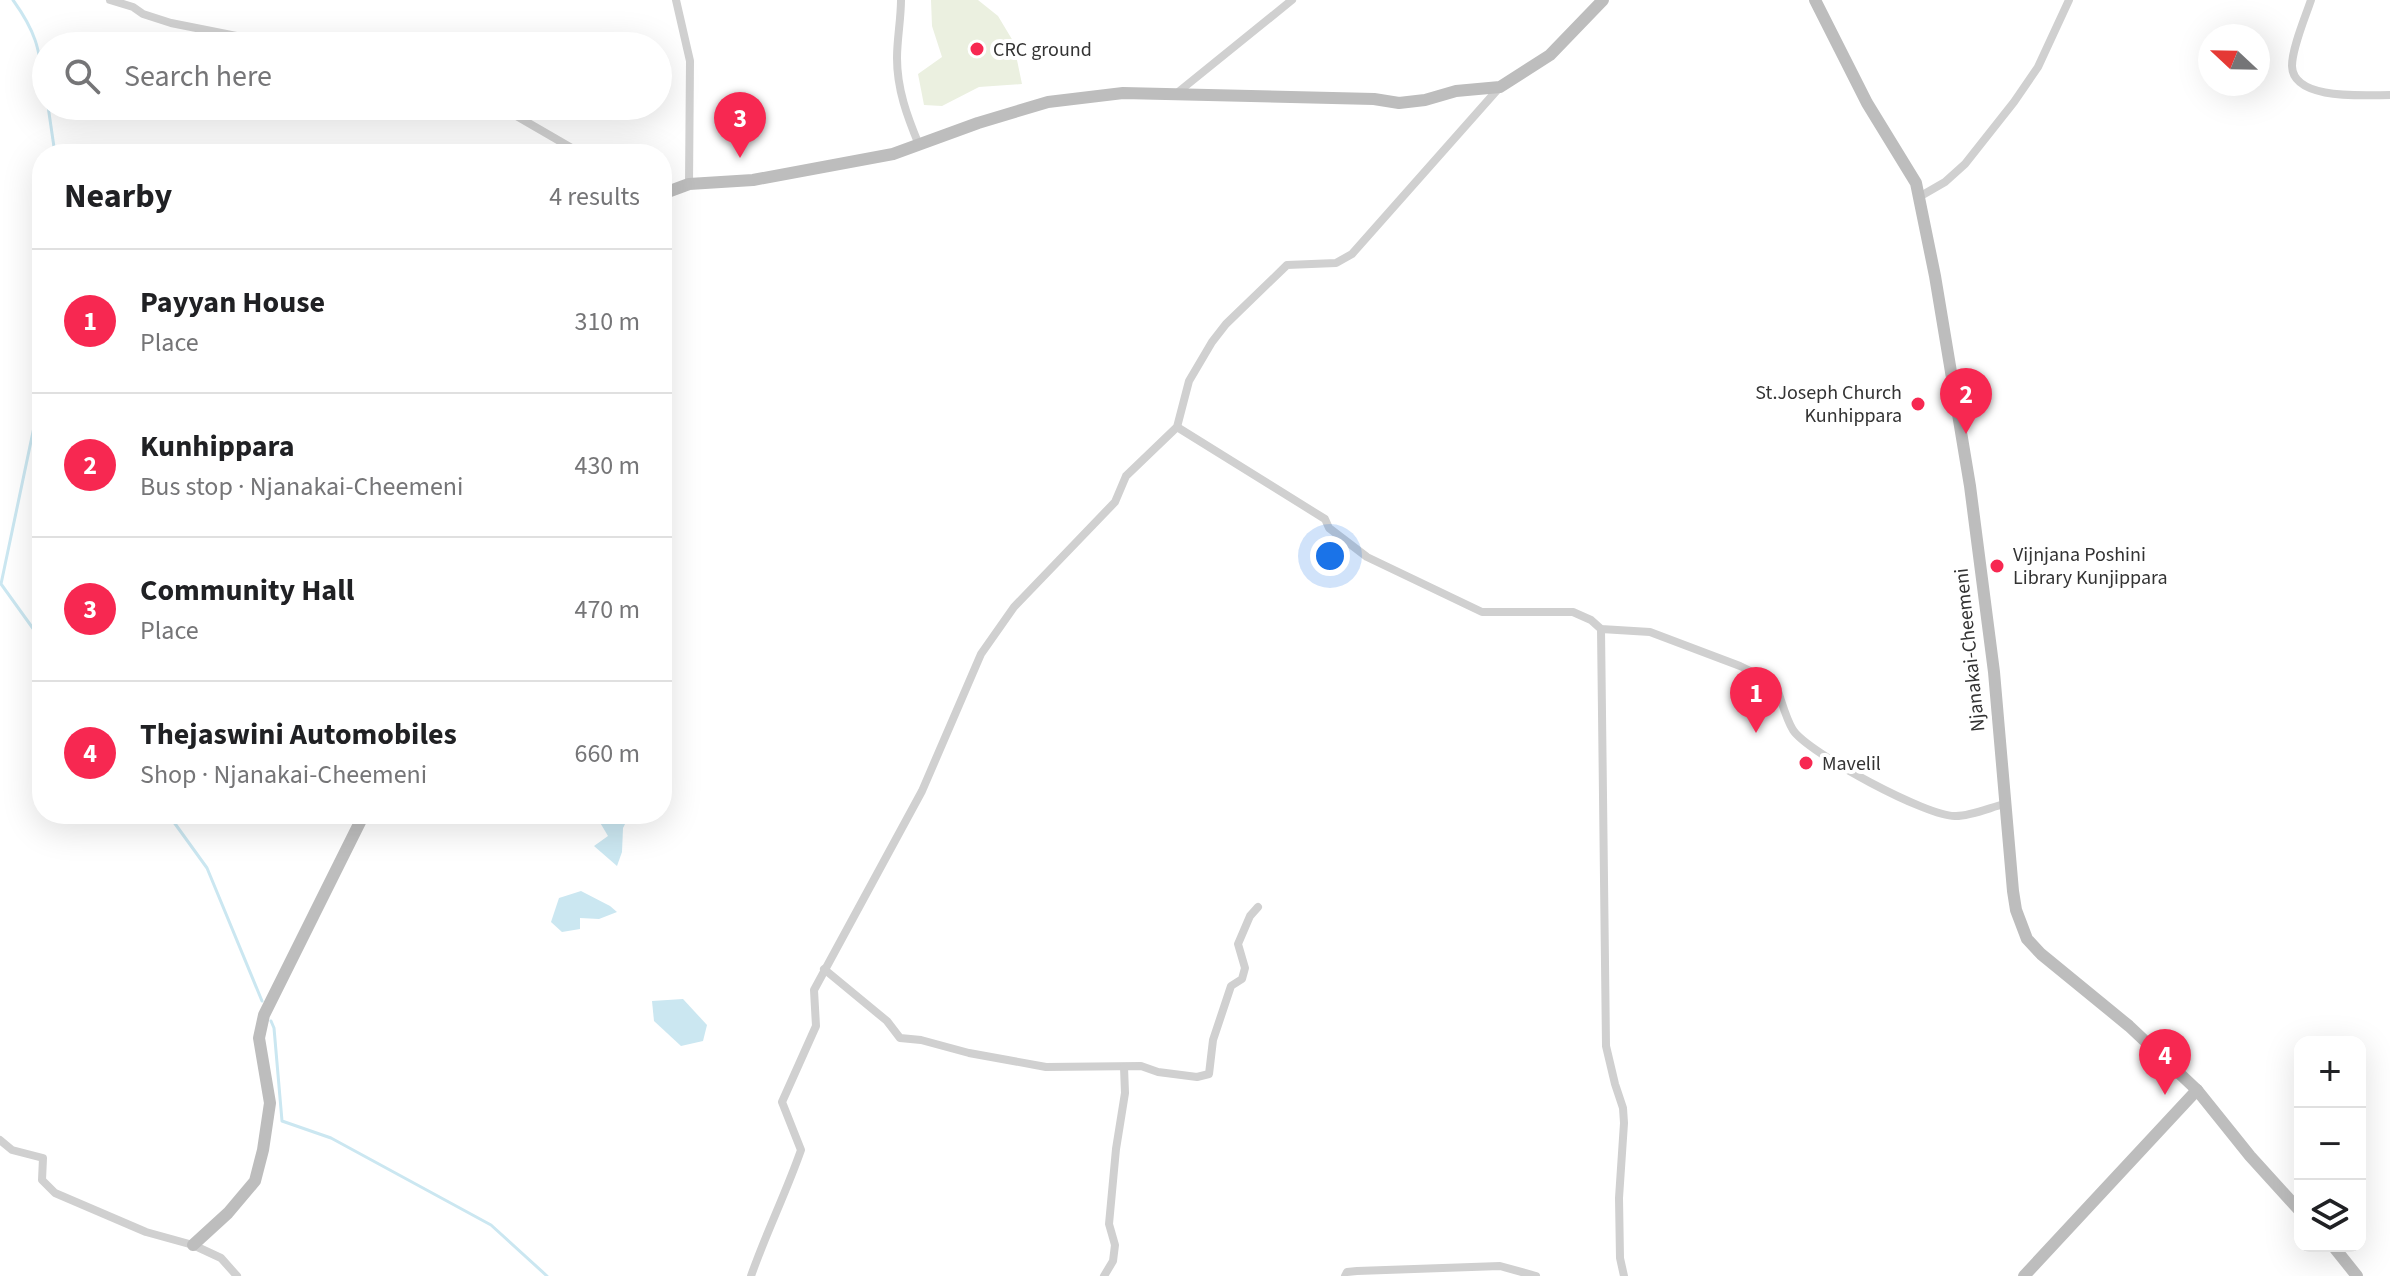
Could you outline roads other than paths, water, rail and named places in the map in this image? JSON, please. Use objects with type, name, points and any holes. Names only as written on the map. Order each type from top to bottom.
[{"type":"street","points":[[110,0],[171,23],[216,32]]},
{"type":"street","points":[[676,0],[690,61],[689,184]]},
{"type":"street","points":[[901,0],[896,57],[899,82],[903,105],[919,145]]},
{"type":"street","points":[[1177,93],[1292,0]]},
{"type":"street","points":[[751,1276],[801,1150],[782,1102],[816,1026],[814,990],[922,791],[981,654],[1014,607],[1115,502],[1126,476],[1177,427],[1189,381],[1226,324],[1287,265],[1336,263],[1352,254],[1500,87],[1550,55],[1603,0]]},
{"type":"street","name":"Njanakai-Cheemeni","points":[[1815,0],[1867,103],[1916,183],[1970,486],[1994,672],[2014,901],[2027,939],[2129,1026],[2197,1090],[2294,1204]]},
{"type":"street","points":[[1919,197],[1945,182],[1965,164],[2014,102],[2038,67],[2069,0]]},
{"type":"street","points":[[2311,0],[2292,63],[2294,76],[2301,85],[2328,93],[2390,95]]},
{"type":"street","points":[[672,190],[689,184],[753,180],[893,154],[1048,102],[1123,93],[1177,93],[1374,99],[1399,103],[1456,91],[1500,87]]},
{"type":"street","points":[[523,120],[565,144]]},
{"type":"street","points":[[1177,427],[1325,519],[1329,528],[1367,557],[1482,612],[1573,612],[1591,620],[1601,629],[1650,632],[1740,666],[1775,683],[1794,731],[1821,753],[1910,803],[1954,817],[2004,804]]},
{"type":"street","points":[[1601,629],[1606,1046],[1623,1108],[1619,1198],[1620,1258],[1624,1276]]},
{"type":"street","points":[[193,1245],[228,1213],[255,1181],[270,1103],[259,1038],[264,1015],[359,824]]},
{"type":"street","points":[[824,969],[887,1021],[900,1038],[1046,1067],[1141,1066],[1158,1072],[1197,1077],[1209,1074],[1213,1040],[1231,986],[1242,979],[1245,968],[1238,944],[1250,916],[1258,907]]},
{"type":"street","points":[[1104,1276],[1113,1261],[1115,1245],[1109,1224],[1125,1093],[1124,1067]]},
{"type":"street","points":[[2024,1276],[2197,1090]]},
{"type":"street","points":[[0,1140],[12,1150],[43,1158],[42,1180],[55,1193],[146,1232],[193,1245],[221,1258],[237,1276]]},
{"type":"street","points":[[2338,1252],[2357,1276]]},
{"type":"street","points":[[1345,1276],[1347,1272],[1357,1271],[1500,1266],[1536,1276]]},
{"type":"water","points":[[601,824],[625,824],[617,866],[594,846],[608,836]]},
{"type":"water","points":[[581,891],[617,912],[599,919],[580,918],[580,929],[562,932],[551,922],[559,898]]},
{"type":"water","points":[[683,999],[707,1025],[703,1041],[681,1046],[654,1021],[652,1001]]},
{"type":"waterway","points":[[13,0],[32,33]]},
{"type":"waterway","points":[[50,120],[54,144]]},
{"type":"waterway","points":[[32,437],[1,584],[32,627]]},
{"type":"waterway","points":[[175,824],[207,868],[262,1001]]},
{"type":"waterway","points":[[271,1021],[282,1121],[331,1138],[491,1225],[547,1276]]},
{"type":"place","name":"CRC ground","points":[[977,49]]},
{"type":"place","name":"Community Hall","points":[[740,158]]},
{"type":"place","name":"St.Joseph Church Kunhippara","points":[[1918,404]]},
{"type":"place","name":"Kunhippara","points":[[1966,434]]},
{"type":"place","name":"Vijnjana Poshini Library Kunjippara","points":[[1997,566]]},
{"type":"place","name":"Payyan House","points":[[1756,733]]},
{"type":"place","name":"Mavelil","points":[[1806,763]]},
{"type":"place","name":"Thejaswini Automobiles","points":[[2165,1095]]}]
